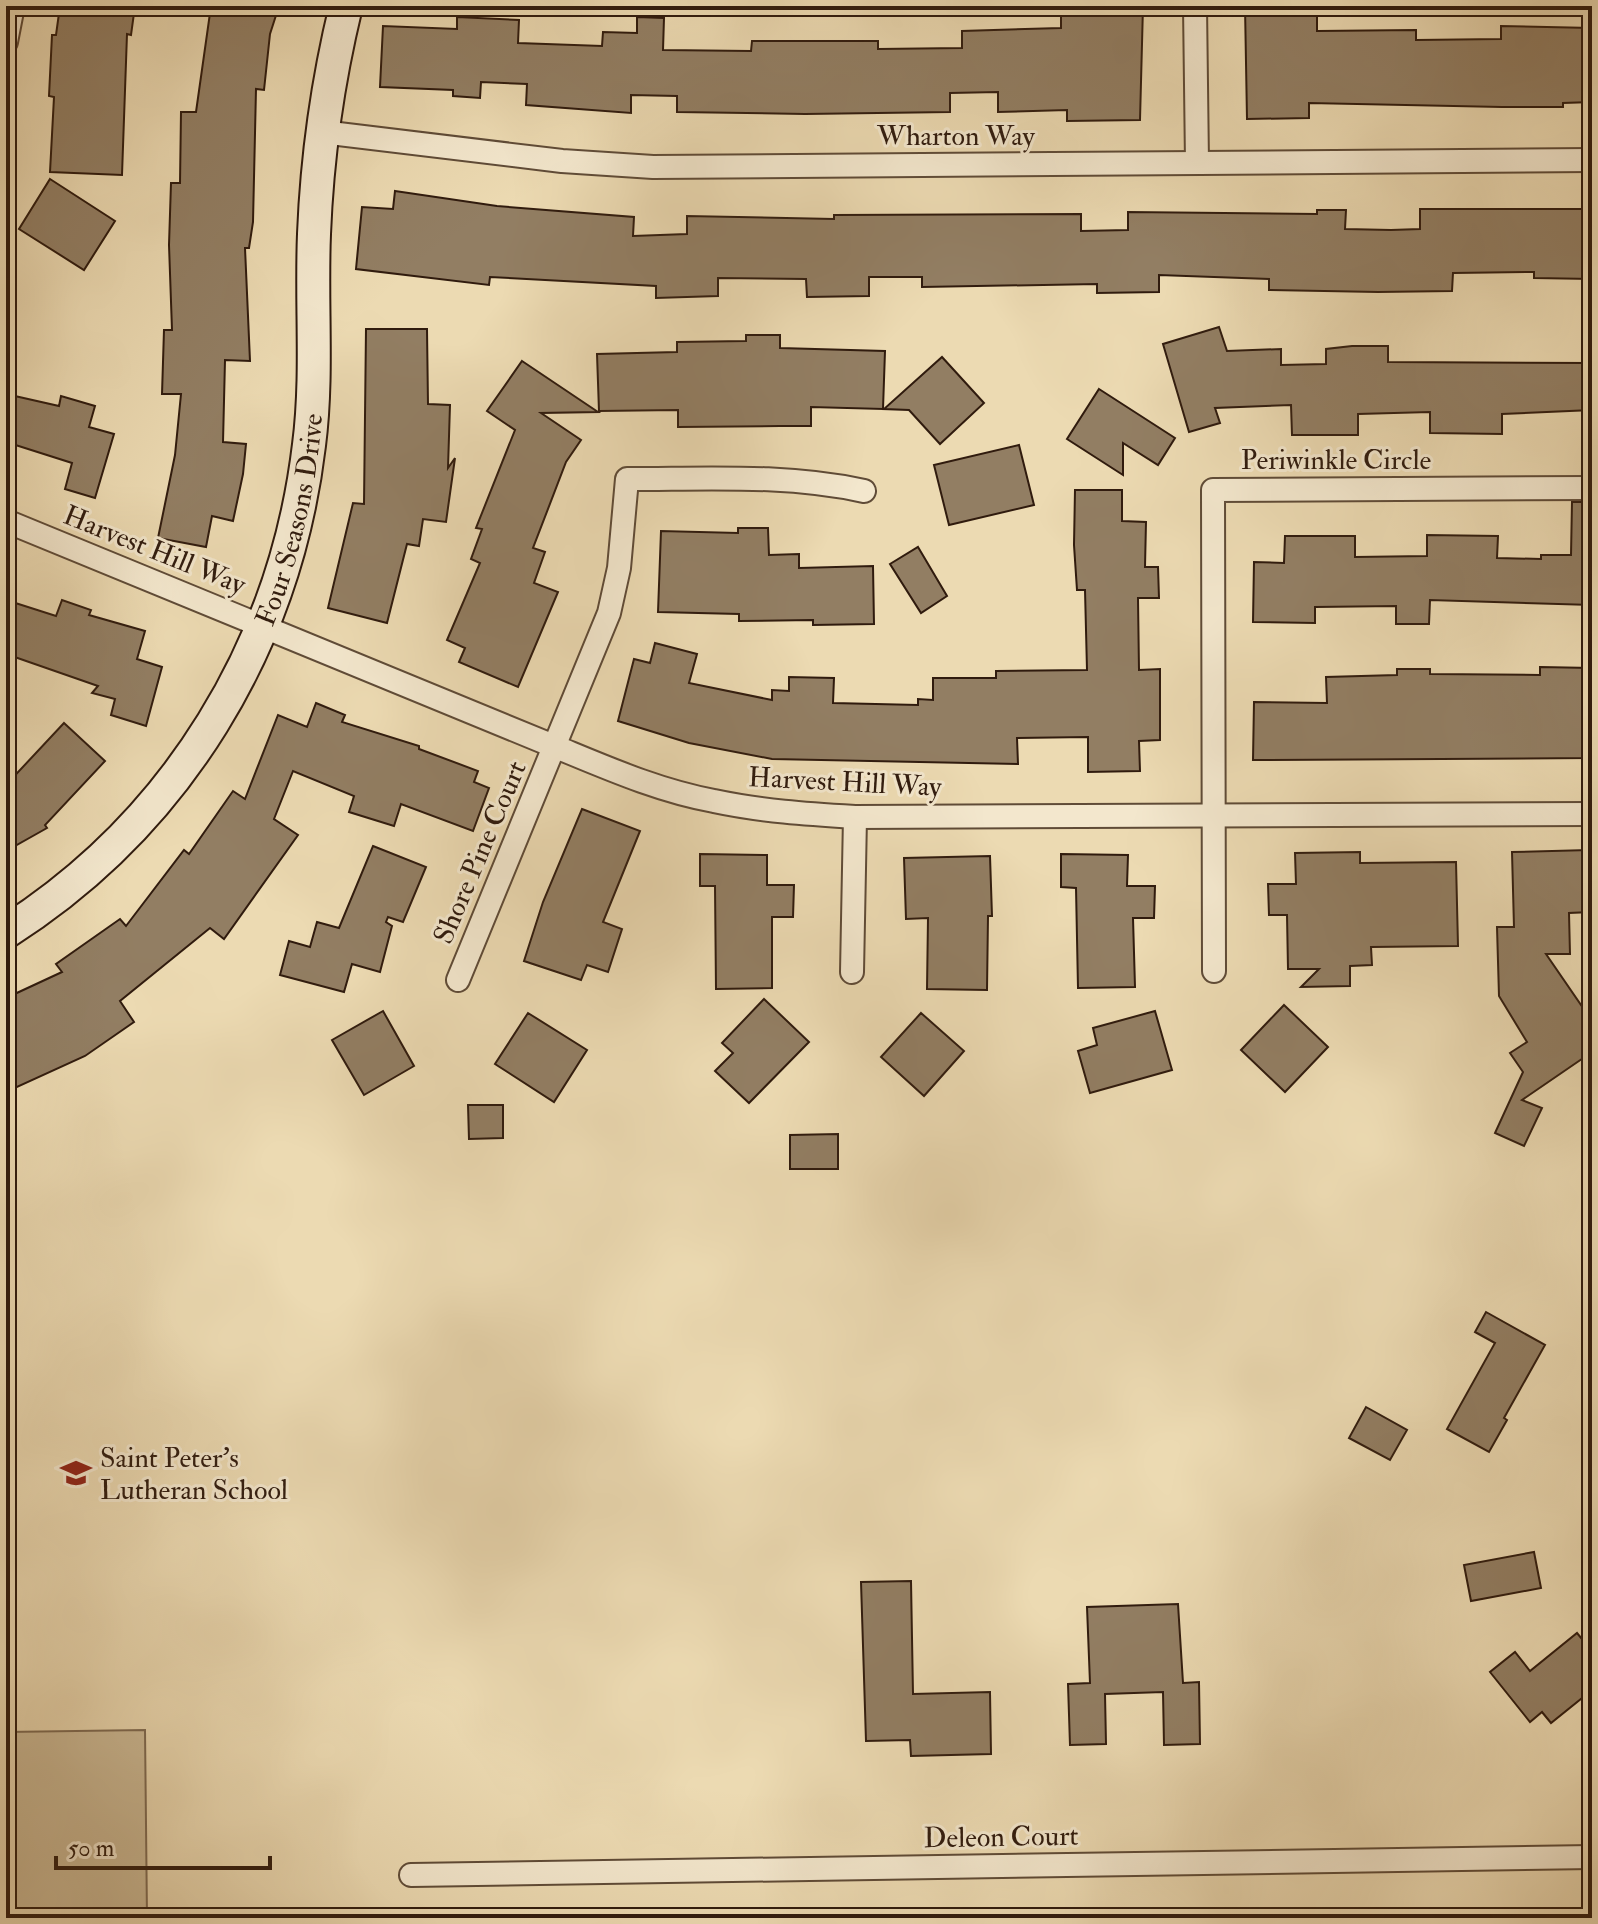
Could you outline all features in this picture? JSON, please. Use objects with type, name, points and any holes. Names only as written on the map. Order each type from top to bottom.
[{"type":"street","points":[[6,42],[13,6]]},
{"type":"street","name":"Four Seasons Drive","points":[[6,932],[84,876],[171,786],[217,721],[264,626],[297,522],[310,443],[314,232],[322,132],[346,6]]},
{"type":"street","points":[[1195,6],[1197,163]]},
{"type":"street","name":"Wharton Way","points":[[322,132],[562,161],[653,167],[1592,160]]},
{"type":"street","name":"Shore Pine Court","points":[[458,980],[609,613],[619,568],[627,479],[774,479],[820,482],[864,491]]},
{"type":"street","name":"Periwinkle Circle","points":[[1214,815],[1213,490],[1592,488]]},
{"type":"street","name":"Harvest Hill Way","points":[[6,521],[645,783],[711,801],[778,812],[855,817],[1592,814]]},
{"type":"street","points":[[1214,815],[1214,971]]},
{"type":"street","points":[[852,972],[855,817]]},
{"type":"street","name":"Deleon Court","points":[[411,1875],[1592,1857]]},
{"type":"shaded area","points":[[145,1730],[147,1918],[6,1918],[6,1732]]},
{"type":"building","points":[[60,6],[135,6],[131,35],[127,34],[122,175],[50,172],[54,97],[49,96],[52,35],[56,35]]},
{"type":"building","points":[[211,6],[279,6],[270,34],[264,90],[256,89],[253,222],[249,248],[245,248],[250,361],[225,360],[223,442],[246,444],[243,474],[233,521],[212,516],[206,547],[158,538],[175,455],[181,394],[162,394],[164,330],[172,330],[169,245],[171,183],[180,183],[181,112],[196,112]]},
{"type":"building","points":[[1061,6],[1143,6],[1140,120],[1067,121],[1067,110],[998,112],[998,92],[950,93],[950,112],[805,114],[677,112],[677,96],[631,95],[631,113],[526,105],[527,84],[481,82],[480,98],[453,96],[453,90],[380,87],[383,26],[457,29],[457,17],[519,20],[518,43],[602,46],[603,32],[637,33],[637,17],[664,18],[663,50],[751,51],[752,41],[878,41],[878,49],[962,48],[962,31],[1061,28]]},
{"type":"building","points":[[1245,6],[1317,6],[1317,31],[1416,30],[1416,40],[1501,39],[1501,26],[1592,28],[1592,102],[1563,103],[1563,107],[1309,103],[1309,118],[1247,119]]},
{"type":"building","points":[[50,179],[115,221],[84,270],[19,229]]},
{"type":"building","points":[[395,191],[497,206],[634,217],[633,236],[687,234],[687,216],[834,219],[834,215],[1081,214],[1081,231],[1128,230],[1128,212],[1317,214],[1317,210],[1346,210],[1345,229],[1391,230],[1420,229],[1420,209],[1592,209],[1592,279],[1534,278],[1534,272],[1453,273],[1452,291],[1378,292],[1269,290],[1269,279],[1159,275],[1159,292],[1097,293],[1097,284],[922,287],[922,277],[869,277],[869,296],[807,297],[806,279],[718,278],[718,296],[656,298],[656,286],[490,277],[489,285],[356,269],[362,207],[393,209]]},
{"type":"building","points":[[1219,327],[1227,351],[1281,349],[1281,365],[1326,364],[1326,349],[1352,346],[1388,346],[1388,362],[1592,363],[1592,410],[1502,414],[1502,434],[1430,433],[1430,412],[1358,414],[1358,435],[1292,435],[1291,405],[1215,408],[1220,423],[1189,432],[1163,344]]},
{"type":"building","points":[[366,329],[427,329],[428,404],[450,405],[448,468],[455,458],[446,522],[423,519],[419,546],[407,544],[387,623],[328,608],[353,503],[364,504]]},
{"type":"building","points":[[746,335],[780,335],[780,348],[885,351],[883,409],[811,407],[811,426],[678,427],[678,410],[599,411],[597,354],[677,352],[677,342],[746,341]]},
{"type":"building","points":[[942,357],[984,403],[940,444],[909,410],[884,409]]},
{"type":"building","points":[[522,361],[598,412],[541,413],[581,440],[566,462],[533,548],[545,552],[534,583],[558,592],[518,687],[459,662],[465,648],[447,640],[480,563],[471,559],[482,529],[476,528],[515,430],[487,411]]},
{"type":"building","points":[[1099,389],[1175,438],[1158,465],[1123,443],[1123,475],[1067,439]]},
{"type":"building","points":[[6,394],[59,406],[61,396],[95,406],[89,427],[114,434],[95,498],[65,489],[72,463],[6,442]]},
{"type":"building","points":[[1019,445],[1034,505],[949,525],[934,465]]},
{"type":"building","points":[[1075,490],[1122,490],[1122,521],[1146,522],[1145,567],[1158,567],[1159,598],[1138,598],[1139,670],[1160,669],[1160,740],[1139,741],[1140,771],[1088,772],[1088,737],[1017,738],[1018,764],[772,759],[689,743],[618,721],[634,659],[650,663],[655,643],[697,654],[689,683],[772,700],[772,690],[789,691],[789,677],[834,678],[833,703],[918,705],[918,699],[933,700],[933,678],[996,678],[996,671],[1087,670],[1085,590],[1077,590],[1074,545]]},
{"type":"building","points":[[1572,502],[1592,502],[1592,605],[1430,600],[1429,624],[1396,624],[1396,606],[1315,607],[1315,623],[1253,622],[1254,562],[1284,563],[1285,536],[1355,536],[1355,557],[1427,556],[1427,535],[1498,536],[1497,558],[1541,559],[1541,555],[1571,555]]},
{"type":"building","points":[[738,528],[768,528],[769,555],[799,554],[799,568],[873,566],[874,624],[813,625],[813,620],[739,621],[739,614],[658,612],[661,531],[738,533]]},
{"type":"building","points":[[918,547],[947,596],[921,613],[890,564]]},
{"type":"building","points":[[6,600],[56,616],[62,600],[91,610],[89,615],[145,631],[137,659],[162,667],[146,726],[111,715],[115,699],[92,693],[98,686],[6,654]]},
{"type":"building","points":[[1540,667],[1592,668],[1592,758],[1253,760],[1254,702],[1327,703],[1326,677],[1397,675],[1397,669],[1430,669],[1430,674],[1540,675]]},
{"type":"building","points":[[316,703],[345,715],[342,722],[419,746],[419,749],[478,771],[474,782],[489,788],[473,831],[401,804],[394,826],[349,812],[354,796],[293,771],[274,819],[298,835],[224,939],[210,928],[120,1001],[134,1022],[85,1056],[6,1092],[6,998],[62,972],[56,964],[120,919],[126,926],[184,850],[189,854],[233,791],[245,799],[278,715],[307,727]]},
{"type":"building","points":[[64,723],[105,761],[45,825],[47,828],[6,851],[6,785]]},
{"type":"building","points":[[582,809],[640,831],[603,922],[622,929],[608,972],[587,965],[581,980],[524,961],[543,902]]},
{"type":"building","points":[[373,846],[426,867],[403,922],[388,917],[386,922],[392,926],[380,972],[352,964],[344,992],[280,975],[289,941],[310,947],[317,922],[339,928]]},
{"type":"building","points":[[1589,850],[1591,912],[1569,913],[1570,954],[1546,954],[1592,1021],[1592,1052],[1522,1100],[1542,1108],[1524,1146],[1495,1133],[1523,1072],[1510,1053],[1527,1042],[1499,996],[1497,927],[1514,927],[1512,852]]},
{"type":"building","points":[[1360,852],[1360,863],[1456,862],[1458,946],[1371,947],[1372,965],[1350,966],[1350,986],[1301,987],[1319,969],[1288,969],[1287,915],[1269,915],[1268,884],[1296,884],[1295,853]]},
{"type":"building","points":[[700,854],[767,855],[767,885],[794,885],[793,917],[772,917],[772,988],[716,989],[715,886],[700,886]]},
{"type":"building","points":[[1061,854],[1128,855],[1127,886],[1155,886],[1154,918],[1133,918],[1135,987],[1078,988],[1076,888],[1061,887]]},
{"type":"building","points":[[990,856],[992,916],[988,916],[987,990],[927,989],[928,918],[906,919],[904,858]]},
{"type":"building","points":[[764,999],[809,1042],[749,1103],[715,1071],[733,1053],[722,1043]]},
{"type":"building","points":[[1284,1005],[1328,1047],[1285,1092],[1241,1050]]},
{"type":"building","points":[[383,1011],[414,1066],[364,1095],[332,1040]]},
{"type":"building","points":[[1155,1011],[1172,1070],[1090,1093],[1078,1051],[1097,1045],[1093,1028]]},
{"type":"building","points":[[528,1013],[587,1050],[554,1102],[495,1064]]},
{"type":"building","points":[[921,1013],[964,1051],[924,1096],[881,1057]]},
{"type":"building","points":[[468,1105],[503,1105],[503,1138],[469,1139]]},
{"type":"building","points":[[838,1134],[838,1169],[790,1169],[790,1135]]},
{"type":"building","points":[[1486,1312],[1545,1345],[1504,1418],[1507,1420],[1489,1452],[1447,1429],[1495,1343],[1475,1332]]},
{"type":"building","points":[[1366,1407],[1407,1430],[1390,1460],[1349,1438]]},
{"type":"building","points":[[1534,1552],[1541,1588],[1471,1601],[1464,1565]]},
{"type":"building","points":[[911,1581],[913,1694],[990,1692],[991,1754],[911,1756],[910,1740],[866,1741],[861,1582]]},
{"type":"building","points":[[1178,1604],[1183,1683],[1199,1682],[1200,1744],[1164,1745],[1163,1692],[1105,1694],[1106,1744],[1070,1745],[1068,1684],[1090,1683],[1087,1607]]},
{"type":"building","points":[[1577,1633],[1592,1651],[1592,1690],[1551,1723],[1542,1712],[1530,1722],[1490,1672],[1515,1652],[1530,1671]]},
{"type":"place","name":"Saint Peter's Lutheran School","points":[[76,1473]]}]
